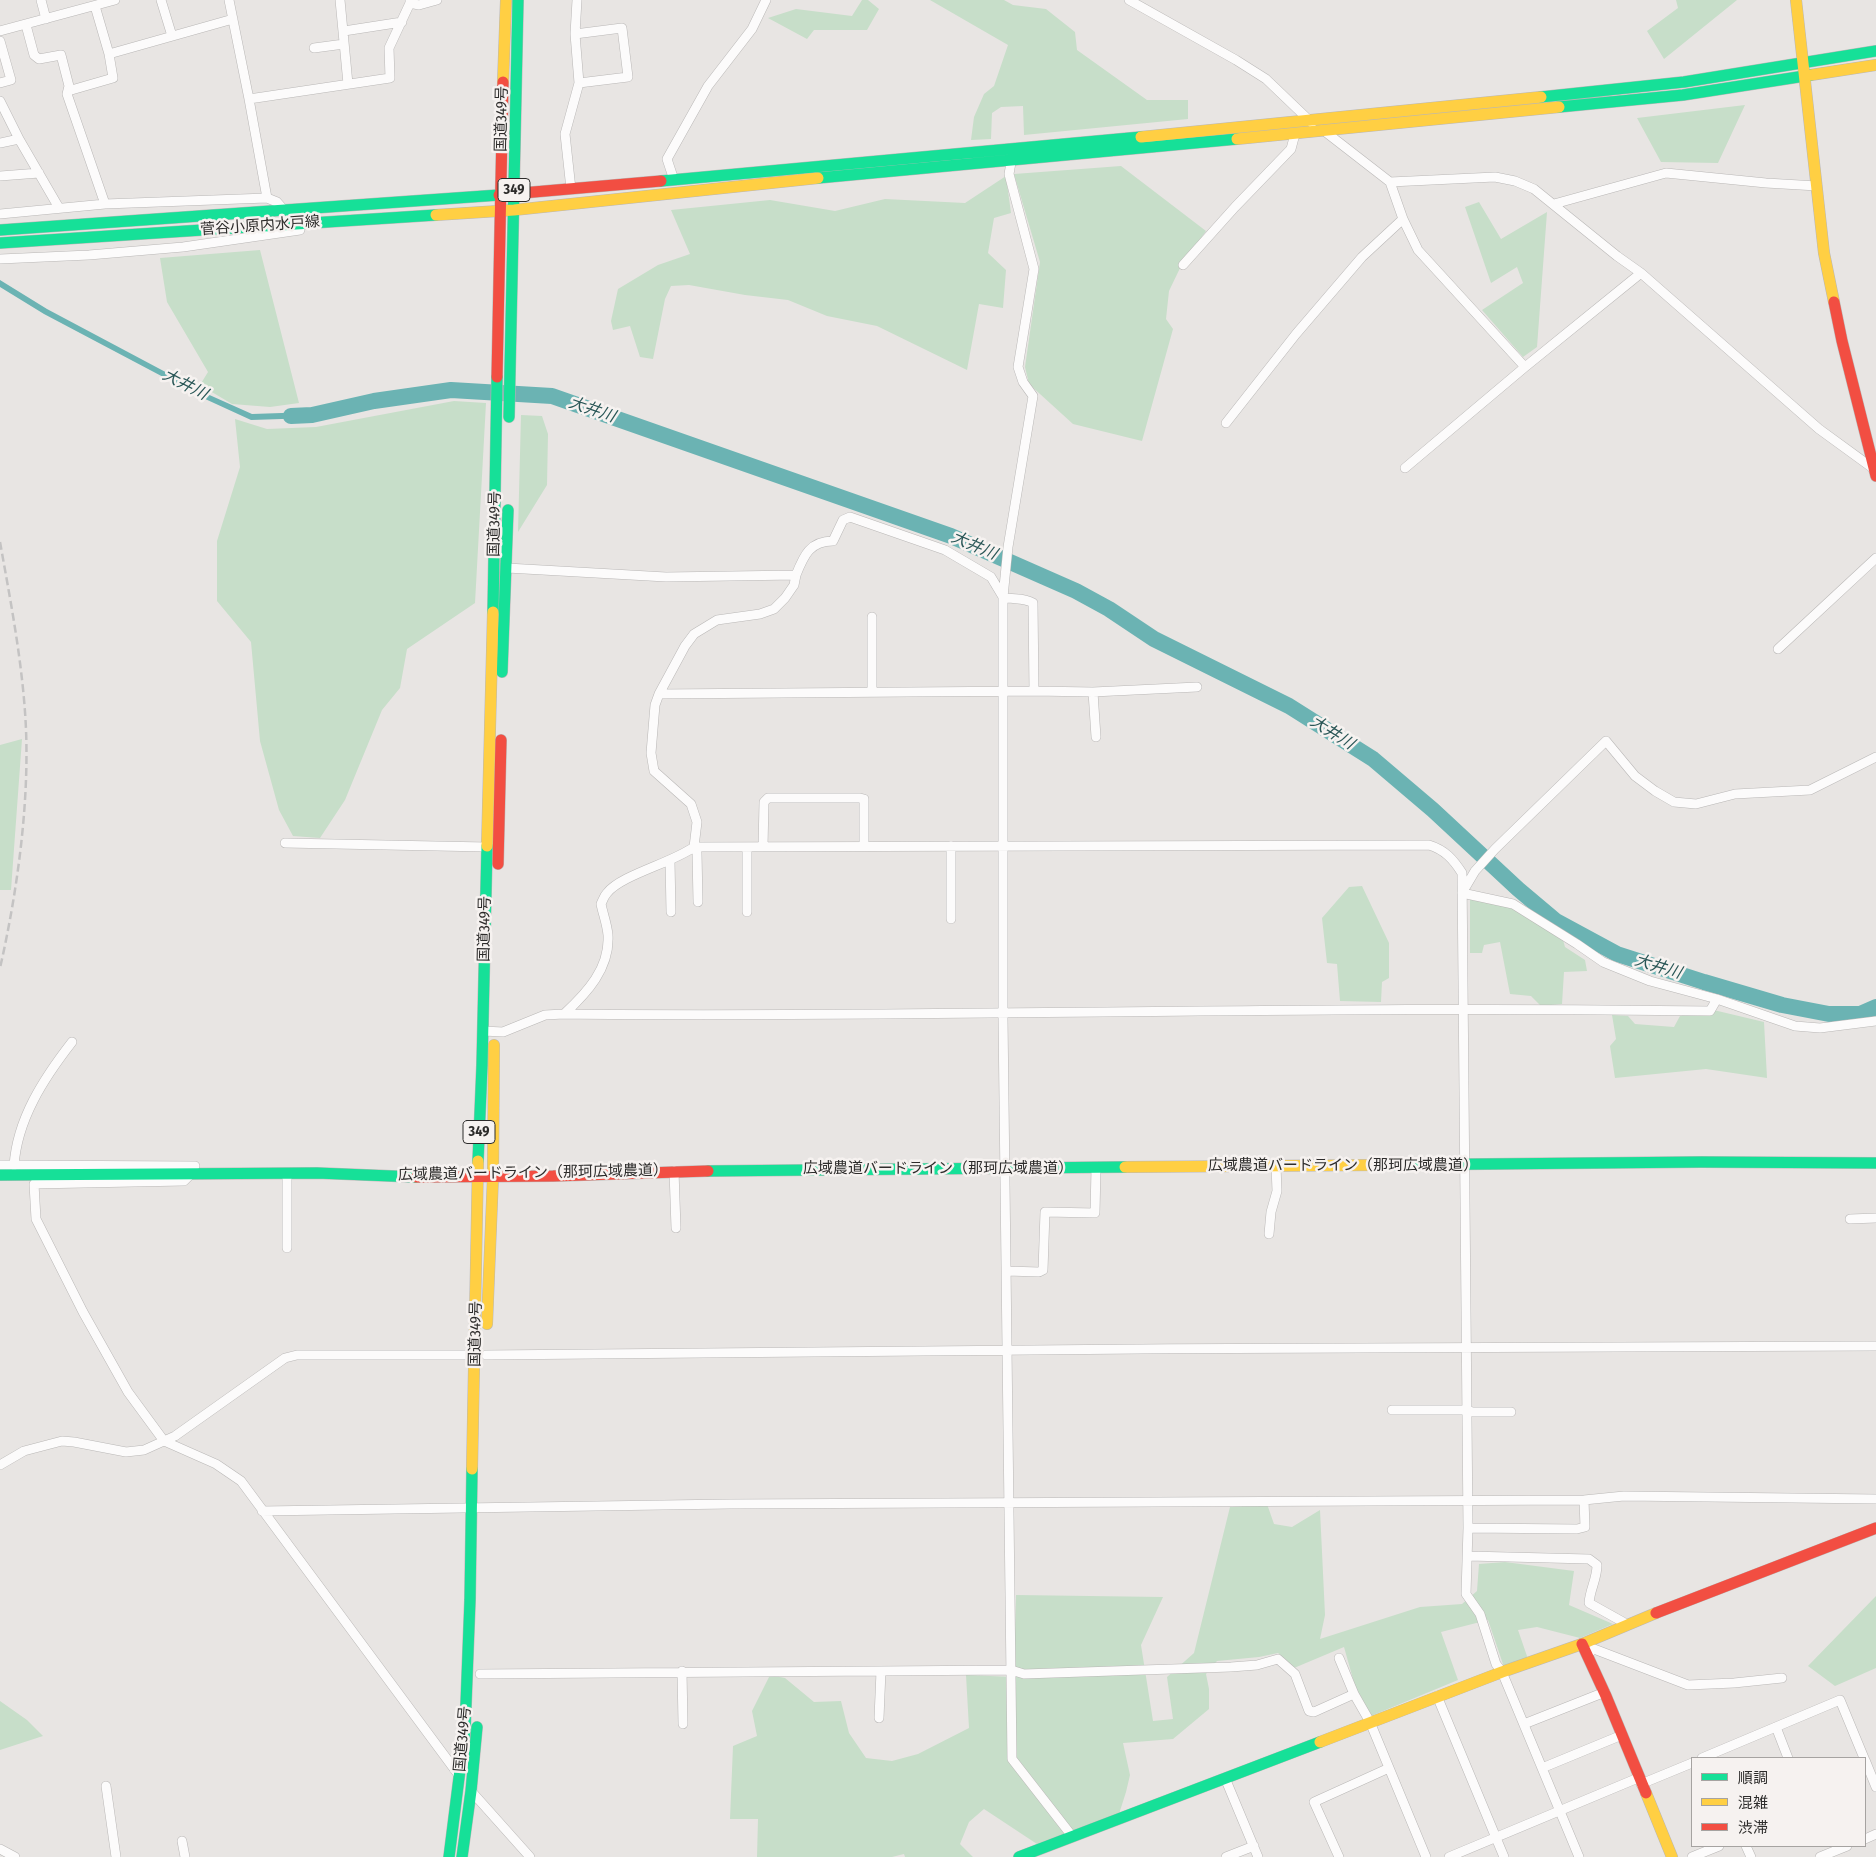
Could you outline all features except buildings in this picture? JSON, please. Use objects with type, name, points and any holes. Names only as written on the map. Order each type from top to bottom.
[{"type":"main road","name":"国道349号","points":[[449,1857],[465,1730],[481,1509],[484,1351],[493,1176],[486,847],[506,0]]},
{"type":"main road","name":"国道349号","points":[[509,426],[518,0]]},
{"type":"main road","points":[[1796,0],[1824,253],[1842,341],[1875,472]]},
{"type":"main road","name":"菅谷小原内水戸線","points":[[2,230],[571,190],[1310,121],[1684,82],[1876,51]]},
{"type":"main road","name":"菅谷小原内水戸線","points":[[2,244],[514,210],[813,178],[1295,134],[1683,95],[1804,78],[1876,65]]},
{"type":"main road","name":"国道349号","points":[[498,878],[501,696],[508,501]]},
{"type":"main road","name":"国道349号","points":[[484,1351],[477,1176],[491,1028]]},
{"type":"main road","name":"広域農道バードライン（那珂広域農道）","points":[[0,1175],[166,1174],[194,1169],[419,1177],[553,1176],[674,1171],[1701,1162],[1876,1163]]},
{"type":"main road","points":[[1019,1857],[1502,1672],[1584,1649],[1624,1625],[1876,1528]]},
{"type":"main road","points":[[1584,1649],[1605,1692],[1672,1857]]},
{"type":"main road","name":"国道349号","points":[[462,1857],[471,1791],[478,1712]]},
{"type":"street","points":[[41,0],[46,19]]},
{"type":"street","points":[[0,32],[115,0]]},
{"type":"street","points":[[161,0],[172,36]]},
{"type":"street","points":[[229,0],[267,198]]},
{"type":"street","points":[[340,0],[348,84]]},
{"type":"street","points":[[249,99],[390,78],[389,48],[410,2],[419,4],[437,0]]},
{"type":"street","points":[[571,190],[566,134],[579,83],[575,34],[577,0]]},
{"type":"street","points":[[674,180],[667,159],[708,86],[752,29],[766,0]]},
{"type":"street","points":[[1129,0],[1236,60],[1266,80],[1310,121],[1390,182],[1402,219],[1418,250],[1525,367]]},
{"type":"street","points":[[68,91],[113,78],[109,54],[95,6]]},
{"type":"street","points":[[109,54],[233,19]]},
{"type":"street","points":[[344,31],[402,22]]},
{"type":"street","points":[[26,25],[34,55],[39,59],[60,55],[69,86],[67,94],[105,204]]},
{"type":"street","points":[[575,34],[622,28],[628,77],[579,83]]},
{"type":"street","points":[[0,41],[12,80],[0,83]]},
{"type":"street","points":[[314,48],[344,44]]},
{"type":"street","points":[[0,101],[19,139],[59,208]]},
{"type":"street","points":[[1183,265],[1291,149],[1295,134]]},
{"type":"street","points":[[0,143],[19,139]]},
{"type":"street","points":[[1015,148],[1009,174],[1034,269],[1018,367],[1023,382],[1033,396],[1008,547],[1003,597],[1004,1014],[1012,1759],[1072,1836]]},
{"type":"street","points":[[1554,204],[1666,172],[1766,183],[1817,186]]},
{"type":"street","points":[[0,176],[39,173]]},
{"type":"street","points":[[1390,182],[1495,178],[1515,181],[1534,189],[1617,256],[1642,273],[1819,429],[1875,472]]},
{"type":"street","points":[[0,214],[105,204],[267,198],[277,202],[284,210]]},
{"type":"street","points":[[1226,423],[1296,334],[1362,257],[1402,219]]},
{"type":"street","points":[[0,259],[89,255],[183,247],[307,229],[329,222]]},
{"type":"street","points":[[1405,468],[1525,367],[1642,273]]},
{"type":"street","points":[[698,902],[697,853],[694,847],[697,822],[691,804],[654,771],[651,754],[655,705],[659,694],[685,646],[694,634],[716,620],[760,614],[774,609],[794,585],[801,562],[812,547],[822,541],[833,541],[843,520],[850,517],[945,550],[990,577],[1003,597],[1027,600],[1033,603],[1034,691]]},
{"type":"street","points":[[1778,649],[1876,558]]},
{"type":"street","points":[[507,568],[666,577],[796,574]]},
{"type":"street","points":[[872,617],[872,691]]},
{"type":"street","points":[[659,694],[872,691],[1093,692],[1197,687]]},
{"type":"street","points":[[1093,692],[1096,737]]},
{"type":"street","points":[[1462,893],[1475,870],[1606,741],[1635,776],[1646,785],[1674,802],[1696,804],[1736,794],[1810,790],[1876,758]]},
{"type":"street","points":[[764,847],[764,802],[768,798],[864,799],[864,846]]},
{"type":"street","points":[[285,844],[486,847]]},
{"type":"street","points":[[564,1014],[582,998],[597,979],[608,947],[608,933],[601,904],[607,892],[626,879],[670,861],[694,847],[1429,845],[1441,849],[1455,862],[1462,872],[1468,1501],[1466,1594],[1480,1614],[1496,1664],[1502,1672],[1579,1857]]},
{"type":"street","points":[[951,846],[951,919]]},
{"type":"street","points":[[747,847],[747,912]]},
{"type":"street","points":[[670,861],[671,912]]},
{"type":"street","points":[[1462,893],[1513,904],[1602,962],[1650,980],[1717,999],[1795,1026],[1820,1028],[1876,1020]]},
{"type":"street","points":[[491,1028],[503,1032],[545,1015],[564,1014],[1004,1014],[1463,1008],[1710,1011],[1717,999]]},
{"type":"street","points":[[14,1166],[22,1126],[30,1106],[58,1060],[72,1042]]},
{"type":"street","points":[[0,1165],[194,1169]]},
{"type":"street","points":[[1269,1234],[1271,1212],[1277,1191],[1276,1166]]},
{"type":"street","points":[[1007,1271],[1039,1272],[1043,1270],[1045,1212],[1095,1213],[1096,1168]]},
{"type":"street","points":[[194,1169],[184,1181],[34,1184],[36,1219],[128,1392],[164,1441],[216,1464],[241,1481],[459,1776],[525,1855]]},
{"type":"street","points":[[674,1171],[676,1228]]},
{"type":"street","points":[[287,1173],[287,1248]]},
{"type":"street","points":[[1850,1219],[1876,1218]]},
{"type":"street","points":[[0,1465],[24,1451],[62,1441],[126,1452],[144,1450],[175,1436],[285,1358],[297,1355],[484,1351],[1876,1346]]},
{"type":"street","points":[[1392,1410],[1511,1412]]},
{"type":"street","points":[[262,1511],[740,1504],[1584,1500],[1624,1496],[1876,1499]]},
{"type":"street","points":[[1468,1528],[1577,1529],[1585,1527],[1584,1500]]},
{"type":"street","points":[[1468,1556],[1589,1559],[1597,1565],[1597,1576],[1590,1592],[1588,1603],[1623,1622],[1624,1625]]},
{"type":"street","points":[[1584,1649],[1594,1649],[1688,1685],[1782,1678]]},
{"type":"street","points":[[1339,1658],[1354,1694],[1370,1722],[1426,1857]]},
{"type":"street","points":[[480,1674],[1011,1670],[1024,1674],[1257,1665],[1278,1659],[1295,1674],[1309,1712],[1314,1712],[1354,1694]]},
{"type":"street","points":[[682,1671],[683,1724]]},
{"type":"street","points":[[879,1718],[881,1671]]},
{"type":"street","points":[[1524,1724],[1605,1692]]},
{"type":"street","points":[[1437,1696],[1504,1857]]},
{"type":"street","points":[[1707,1757],[1840,1700],[1863,1757]]},
{"type":"street","points":[[1776,1728],[1788,1757]]},
{"type":"street","points":[[1542,1768],[1622,1735]]},
{"type":"street","points":[[1449,1857],[1560,1811],[1691,1762]]},
{"type":"street","points":[[1866,1764],[1876,1787]]},
{"type":"street","points":[[1339,1857],[1314,1802],[1389,1768]]},
{"type":"street","points":[[1225,1778],[1258,1857]]},
{"type":"street","points":[[106,1786],[116,1857]]},
{"type":"street","points":[[182,1841],[185,1857]]},
{"type":"street","points":[[1226,1857],[1254,1846]]},
{"type":"street","points":[[1692,1857],[1717,1847]]},
{"type":"street","points":[[1825,1853],[1845,1847]]},
{"type":"street","points":[[0,1849],[15,1857]]},
{"type":"green space","points":[[862,0],[868,0],[879,9],[867,30],[814,30],[807,39],[768,18],[796,9],[852,16]]},
{"type":"green space","points":[[930,0],[1004,0],[1013,5],[1046,9],[1075,32],[1077,50],[1147,100],[1188,100],[1188,119],[1024,135],[1023,106],[1001,107],[992,113],[991,139],[971,140],[974,117],[984,94],[994,86],[1008,45]]},
{"type":"green space","points":[[1676,0],[1737,0],[1664,59],[1647,31],[1678,8]]},
{"type":"green space","points":[[1745,105],[1718,163],[1661,162],[1637,118]]},
{"type":"green space","points":[[1121,166],[1206,231],[1181,266],[1169,291],[1166,319],[1173,329],[1142,441],[1073,424],[1029,384],[1025,367],[1040,262],[1014,174]]},
{"type":"green space","points":[[1006,176],[1011,213],[994,218],[988,253],[1006,270],[1003,308],[979,304],[967,370],[877,326],[827,316],[788,300],[689,285],[671,286],[665,299],[653,359],[640,357],[630,326],[613,330],[611,321],[618,289],[658,265],[690,254],[671,210],[770,200],[835,211],[885,199],[965,203]]},
{"type":"green space","points":[[1479,202],[1501,239],[1547,212],[1537,347],[1523,357],[1482,310],[1523,283],[1517,267],[1491,283],[1465,207]]},
{"type":"green space","points":[[260,250],[299,403],[270,407],[232,404],[200,385],[208,372],[167,302],[160,258]]},
{"type":"green space","points":[[454,401],[486,403],[475,603],[407,649],[400,688],[382,710],[345,800],[320,838],[293,836],[279,810],[260,741],[251,642],[217,601],[217,541],[240,467],[235,419],[267,429],[316,427]]},
{"type":"green space","points":[[521,415],[542,416],[548,434],[547,485],[518,532]]},
{"type":"green space","points":[[22,739],[11,890],[0,890],[0,745]]},
{"type":"green space","points":[[1362,886],[1389,943],[1389,978],[1382,982],[1381,1002],[1340,1001],[1337,964],[1327,963],[1322,918],[1349,887]]},
{"type":"green space","points":[[1470,898],[1511,907],[1563,940],[1565,947],[1585,960],[1587,971],[1564,972],[1562,1004],[1541,1006],[1531,996],[1510,994],[1500,942],[1484,945],[1482,953],[1470,953]]},
{"type":"green space","points":[[1701,1007],[1764,1022],[1767,1078],[1706,1069],[1615,1078],[1610,1046],[1616,1039],[1612,1015],[1628,1016],[1635,1024],[1674,1027],[1680,1016]]},
{"type":"green space","points":[[1267,1504],[1274,1524],[1292,1527],[1320,1510],[1325,1615],[1320,1639],[1420,1607],[1462,1604],[1477,1591],[1479,1564],[1505,1562],[1574,1571],[1569,1605],[1613,1624],[1580,1638],[1537,1627],[1518,1630],[1528,1659],[1504,1667],[1488,1620],[1441,1632],[1458,1680],[1371,1716],[1355,1686],[1344,1647],[1294,1668],[1278,1653],[1217,1661],[1206,1674],[1209,1689],[1209,1709],[1173,1739],[1123,1743],[1130,1775],[1119,1814],[1037,1844],[984,1809],[969,1822],[960,1844],[973,1857],[905,1857],[904,1854],[892,1857],[757,1857],[758,1819],[730,1819],[733,1746],[757,1736],[752,1711],[770,1675],[785,1678],[814,1702],[841,1701],[849,1733],[866,1758],[892,1761],[918,1754],[969,1728],[966,1675],[1014,1677],[1016,1595],[1163,1597],[1141,1645],[1153,1721],[1173,1719],[1167,1677],[1194,1653],[1230,1507]]},
{"type":"green space","points":[[1876,1596],[1876,1668],[1835,1686],[1808,1666]]},
{"type":"green space","points":[[0,1701],[27,1720],[43,1736],[0,1750]]},
{"type":"water","points":[[0,280],[47,309],[205,393],[252,414],[312,412],[313,418],[251,420],[203,398],[44,314],[0,287]]},
{"type":"waterway","name":"大井川","points":[[291,416],[312,415],[374,401],[451,390],[552,396],[951,536],[1076,591],[1109,609],[1154,639],[1289,706],[1373,759],[1433,810],[1518,889],[1556,921],[1617,954],[1782,1005],[1829,1014],[1860,1014],[1876,1007]]},
{"type":"railway","points":[[0,542],[21,669],[26,743],[22,841],[0,968]]},
{"type":"traffic: fast","points":[[509,417],[518,0]]},
{"type":"traffic: fast","points":[[1541,97],[1684,82],[1876,51]]},
{"type":"traffic: fast","points":[[1559,107],[1683,95],[1811,75]]},
{"type":"traffic: fast","points":[[661,181],[1141,137]]},
{"type":"traffic: fast","points":[[818,178],[1237,139]]},
{"type":"traffic: fast","points":[[0,230],[499,195]]},
{"type":"traffic: fast","points":[[0,243],[436,215]]},
{"type":"traffic: fast","points":[[493,612],[497,377]]},
{"type":"traffic: fast","points":[[502,672],[508,510]]},
{"type":"traffic: fast","points":[[478,1161],[487,846]]},
{"type":"traffic: fast","points":[[1380,1165],[1701,1162],[1876,1163]]},
{"type":"traffic: fast","points":[[708,1171],[1125,1167]]},
{"type":"traffic: fast","points":[[0,1175],[317,1173],[416,1177]]},
{"type":"traffic: fast","points":[[449,1857],[465,1730],[470,1600],[472,1469]]},
{"type":"traffic: fast","points":[[462,1857],[477,1727]]},
{"type":"traffic: fast","points":[[1019,1857],[1320,1742]]},
{"type":"traffic: slow","points":[[503,82],[506,0]]},
{"type":"traffic: slow","points":[[1796,0],[1824,253],[1834,302]]},
{"type":"traffic: slow","points":[[1811,75],[1876,65]]},
{"type":"traffic: slow","points":[[1141,137],[1541,97]]},
{"type":"traffic: slow","points":[[1237,139],[1559,107]]},
{"type":"traffic: slow","points":[[436,215],[514,210],[818,178]]},
{"type":"traffic: slow","points":[[487,846],[493,612]]},
{"type":"traffic: slow","points":[[487,1324],[493,1176],[494,1045]]},
{"type":"traffic: slow","points":[[472,1469],[478,1161]]},
{"type":"traffic: slow","points":[[1125,1167],[1380,1165]]},
{"type":"traffic: slow","points":[[1320,1742],[1502,1672],[1582,1644],[1656,1613]]},
{"type":"traffic: slow","points":[[1646,1793],[1672,1857]]},
{"type":"traffic: jam","points":[[497,377],[503,82]]},
{"type":"traffic: jam","points":[[499,195],[661,181]]},
{"type":"traffic: jam","points":[[1834,302],[1876,476]]},
{"type":"traffic: jam","points":[[498,864],[501,740]]},
{"type":"traffic: jam","points":[[416,1177],[553,1176],[708,1171]]},
{"type":"traffic: jam","points":[[1656,1613],[1876,1528]]},
{"type":"traffic: jam","points":[[1582,1644],[1606,1696],[1646,1793]]}]
